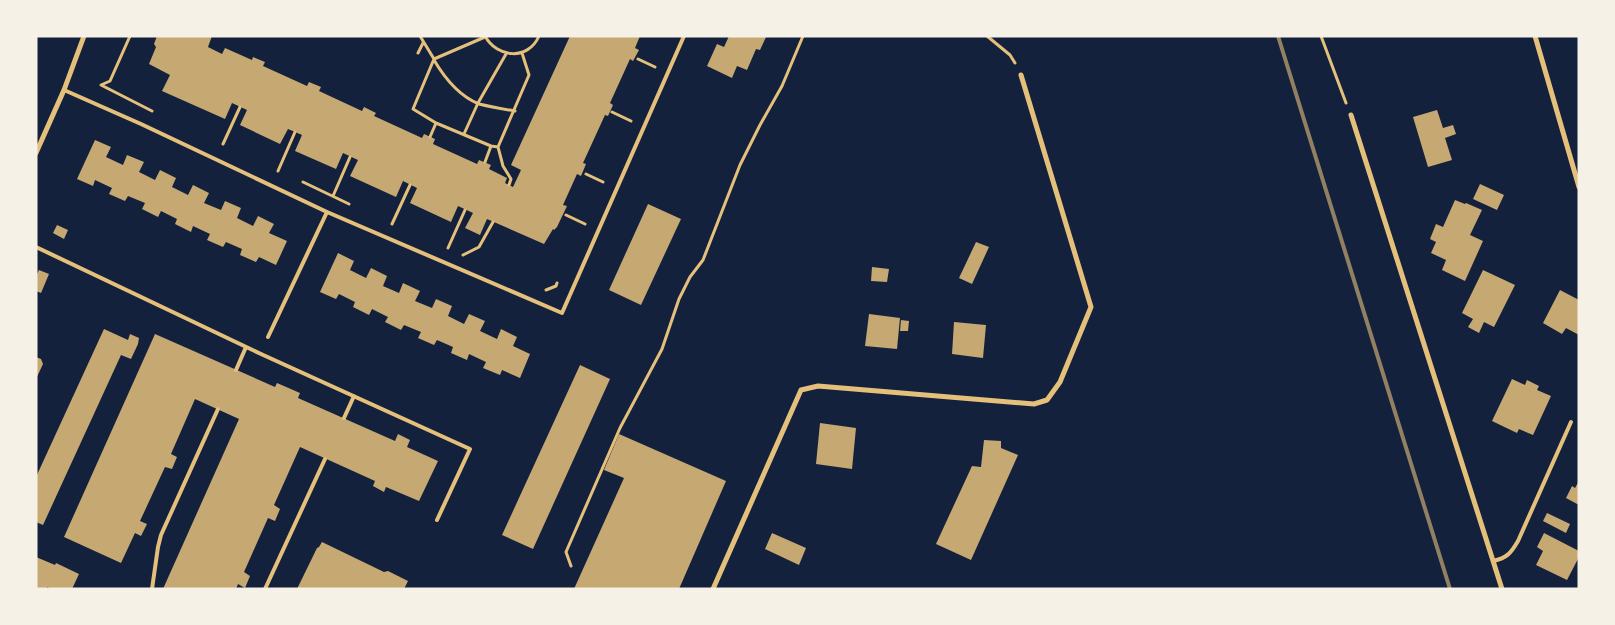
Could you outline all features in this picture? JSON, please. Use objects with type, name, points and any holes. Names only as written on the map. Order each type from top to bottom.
[{"type":"street","points":[[1535,36],[1579,187]]},
{"type":"street","points":[[36,153],[64,90],[82,37]]},
{"type":"street","points":[[713,589],[801,390],[818,386],[1034,404],[1047,400],[1060,382],[1091,307],[1021,75]]},
{"type":"street","points":[[1351,115],[1502,589]]},
{"type":"lane","points":[[64,90],[141,124],[327,212],[562,313],[684,36]]},
{"type":"lane","points":[[36,137],[42,140]]},
{"type":"lane","points":[[268,337],[327,212]]},
{"type":"lane","points":[[36,247],[246,347],[470,449],[437,520]]},
{"type":"lane","points":[[236,370],[246,347]]},
{"type":"lane","points":[[344,418],[354,396]]},
{"type":"lane","points":[[152,589],[161,536],[218,410]]},
{"type":"lane","points":[[1494,561],[1505,558],[1511,553],[1518,541],[1571,422]]},
{"type":"lane","points":[[265,589],[325,459]]},
{"type":"path","points":[[130,36],[110,81],[101,85],[154,112]]},
{"type":"path","points":[[420,36],[442,74],[451,84],[478,103],[515,112]]},
{"type":"path","points":[[498,147],[491,146],[436,123],[413,109],[434,59],[485,36],[488,43],[496,50],[506,54],[522,53],[528,51],[539,36]]},
{"type":"path","points":[[571,566],[566,552],[620,428],[662,349],[679,300],[690,277],[704,260],[740,165],[782,86],[803,36]]},
{"type":"path","points":[[987,36],[1010,55],[1021,75]]},
{"type":"path","points":[[1321,36],[1351,115]]},
{"type":"path","points":[[418,53],[423,42]]},
{"type":"path","points":[[509,184],[512,179],[504,166],[498,147],[515,112],[529,75],[522,53]]},
{"type":"path","points":[[464,134],[478,103],[506,54]]},
{"type":"path","points":[[638,58],[652,66]]},
{"type":"path","points":[[651,76],[659,59]]},
{"type":"path","points":[[223,144],[240,107]]},
{"type":"path","points":[[612,112],[628,120]]},
{"type":"path","points":[[627,129],[635,112]]},
{"type":"path","points":[[430,136],[436,123]]},
{"type":"path","points":[[278,171],[295,132]]},
{"type":"path","points":[[214,140],[230,148]]},
{"type":"path","points":[[485,162],[491,146]]},
{"type":"path","points":[[333,196],[350,158]]},
{"type":"path","points":[[270,167],[286,174]]},
{"type":"path","points":[[586,174],[604,182]]},
{"type":"path","points":[[600,190],[607,174]]},
{"type":"path","points":[[301,182],[350,204]]},
{"type":"path","points":[[392,224],[410,184]]},
{"type":"path","points":[[450,244],[465,210]]},
{"type":"path","points":[[566,215],[582,223]]},
{"type":"path","points":[[582,231],[589,215]]},
{"type":"path","points":[[384,220],[400,227]]},
{"type":"path","points":[[462,256],[480,247],[493,222]]},
{"type":"path","points":[[439,245],[470,259]]},
{"type":"path","points":[[539,290],[547,290],[556,286],[561,277]]},
{"type":"building","points":[[157,36],[212,36],[208,47],[222,54],[225,48],[252,60],[253,57],[265,62],[263,66],[307,86],[309,82],[321,87],[319,91],[362,111],[364,107],[376,113],[374,116],[422,138],[424,134],[435,139],[433,144],[477,164],[479,160],[491,165],[489,169],[507,178],[505,183],[513,187],[521,170],[511,165],[570,36],[640,36],[635,48],[639,50],[633,61],[630,59],[610,103],[613,105],[608,116],[605,115],[583,163],[586,164],[581,176],[577,174],[563,205],[567,206],[557,227],[553,229],[544,244],[487,219],[480,235],[465,228],[473,213],[458,206],[451,222],[410,203],[417,188],[403,181],[396,197],[350,176],[358,160],[343,153],[336,169],[295,151],[302,135],[288,129],[280,144],[240,125],[247,110],[232,103],[225,119],[162,91],[170,75],[149,64],[156,47],[154,44]]},
{"type":"building","points":[[729,36],[766,37],[760,50],[756,49],[747,70],[737,66],[732,78],[707,66],[717,44],[724,47]]},
{"type":"building","points":[[1437,110],[1443,128],[1453,125],[1456,134],[1445,138],[1452,160],[1428,167],[1413,117]]},
{"type":"building","points":[[95,140],[111,147],[106,157],[123,165],[127,155],[144,162],[139,172],[155,180],[160,170],[176,178],[172,187],[188,195],[193,185],[209,193],[204,203],[221,210],[225,201],[241,208],[237,218],[253,226],[258,216],[274,224],[269,233],[287,241],[276,265],[259,257],[256,262],[240,255],[242,249],[226,242],[223,247],[207,240],[210,234],[193,226],[191,232],[175,224],[177,219],[161,211],[158,217],[142,209],[145,203],[128,196],[125,201],[109,194],[112,188],[95,180],[93,186],[77,179]]},
{"type":"building","points":[[1480,184],[1504,195],[1497,210],[1473,199]]},
{"type":"building","points":[[1455,200],[1482,210],[1470,235],[1483,241],[1465,281],[1442,270],[1446,260],[1431,253],[1436,242],[1430,239],[1436,224],[1443,227]]},
{"type":"building","points":[[648,204],[681,219],[641,305],[609,290]]},
{"type":"building","points":[[57,225],[68,230],[64,239],[53,233]]},
{"type":"building","points":[[976,242],[989,247],[972,284],[959,278]]},
{"type":"building","points":[[338,253],[354,261],[350,270],[366,278],[371,268],[387,276],[383,286],[399,293],[403,283],[420,291],[415,301],[432,308],[436,299],[452,306],[448,316],[464,324],[469,314],[485,321],[480,331],[497,339],[501,329],[517,337],[513,346],[530,354],[520,378],[502,370],[500,375],[483,368],[486,362],[469,354],[467,360],[451,353],[453,347],[437,340],[434,345],[418,338],[421,332],[404,325],[401,330],[385,322],[388,317],[372,309],[369,315],[353,307],[355,302],[339,294],[336,299],[320,292]]},
{"type":"building","points":[[872,267],[889,269],[887,282],[871,281]]},
{"type":"building","points":[[39,270],[49,274],[41,293],[36,291],[36,276]]},
{"type":"building","points":[[1483,270],[1515,285],[1494,327],[1484,322],[1479,333],[1468,327],[1473,319],[1462,313]]},
{"type":"building","points":[[1560,290],[1579,300],[1579,335],[1566,328],[1562,334],[1543,323]]},
{"type":"building","points":[[869,314],[900,318],[897,349],[865,346]]},
{"type":"building","points":[[901,320],[909,321],[908,331],[900,331]]},
{"type":"building","points":[[954,322],[986,325],[983,358],[952,354]]},
{"type":"building","points":[[104,329],[128,340],[130,334],[139,338],[138,344],[131,359],[121,355],[43,525],[36,522],[36,477]]},
{"type":"building","points":[[155,334],[275,387],[277,383],[300,393],[298,398],[395,441],[398,434],[410,440],[407,447],[438,461],[419,501],[386,487],[384,492],[373,486],[375,481],[300,447],[274,505],[280,509],[275,521],[268,518],[244,572],[250,576],[245,588],[238,584],[236,589],[163,589],[239,419],[195,399],[171,454],[177,457],[172,469],[165,467],[140,521],[147,524],[141,536],[135,533],[121,563],[64,537]]},
{"type":"building","points":[[36,357],[41,359],[43,364],[36,379]]},
{"type":"building","points":[[580,365],[610,379],[533,549],[502,535]]},
{"type":"building","points":[[1512,379],[1525,385],[1527,380],[1539,386],[1537,390],[1551,396],[1533,435],[1519,429],[1517,433],[1492,421]]},
{"type":"building","points":[[820,423],[856,428],[852,469],[816,464]]},
{"type":"building","points":[[619,434],[726,481],[679,589],[574,589],[624,478],[604,470]]},
{"type":"building","points":[[984,440],[1001,441],[1001,448],[1018,455],[971,560],[936,544],[972,466],[981,467]]},
{"type":"building","points":[[1579,481],[1579,505],[1566,498],[1572,486],[1575,488]]},
{"type":"building","points":[[1547,513],[1570,524],[1566,533],[1543,521]]},
{"type":"building","points":[[772,533],[806,548],[799,565],[765,549]]},
{"type":"building","points":[[1544,533],[1579,551],[1579,557],[1567,580],[1536,565],[1543,551],[1537,547]]},
{"type":"building","points":[[322,542],[384,572],[388,571],[408,581],[404,589],[297,589],[317,548]]},
{"type":"building","points":[[36,557],[55,565],[56,563],[79,574],[72,589],[51,589],[47,587],[47,589],[36,589]]},
{"type":"railway","points":[[1278,36],[1450,589]]}]
